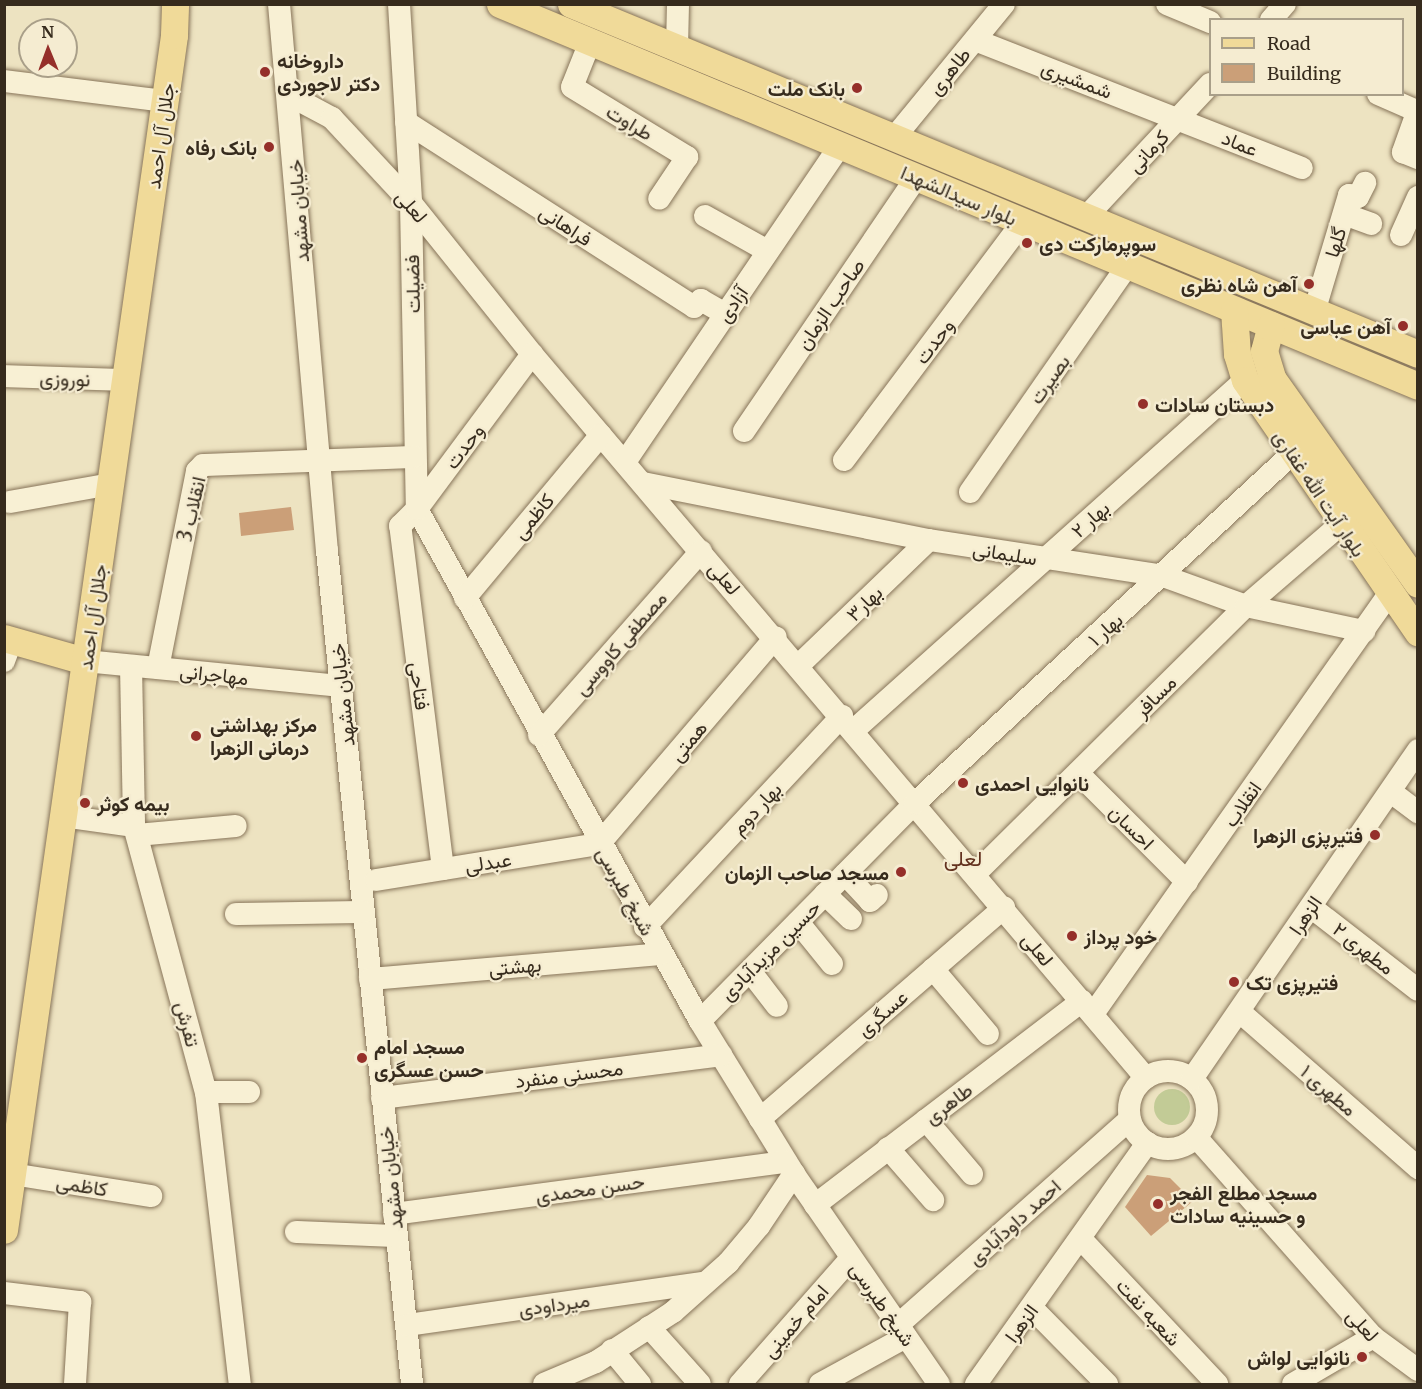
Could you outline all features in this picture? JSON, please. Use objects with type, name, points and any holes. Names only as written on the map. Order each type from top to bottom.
[{"type":"main road","name":"جلال آل احمد","points":[[4,1230],[165,101],[174,35],[175,4]]},
{"type":"main road","points":[[174,35],[185,4]]},
{"type":"main road","name":"بلوار سیدالشهدا","points":[[500,4],[1418,386]]},
{"type":"main road","name":"بلوار سیدالشهدا","points":[[571,4],[1418,354]]},
{"type":"main road","points":[[1127,266],[1144,241]]},
{"type":"main road","name":"بلوار آیت الله غفاری","points":[[1234,310],[1237,354],[1245,380],[1304,446],[1418,584]]},
{"type":"main road","name":"بلوار آیت الله غفاری","points":[[1271,326],[1264,351],[1266,366],[1341,524],[1418,633]]},
{"type":"main road","points":[[7,647],[86,661]]},
{"type":"street","name":"خیابان مشهد","points":[[279,4],[289,95],[319,457],[412,1384]]},
{"type":"street","name":"فضیلت","points":[[399,4],[411,203],[414,457]]},
{"type":"street","points":[[677,48],[678,4]]},
{"type":"street","name":"طاهری","points":[[894,138],[1004,4]]},
{"type":"street","points":[[1167,4],[1209,22]]},
{"type":"street","points":[[1273,18],[1285,4]]},
{"type":"street","name":"شمشیری","points":[[975,40],[1178,119]]},
{"type":"street","name":"طراوت","points":[[590,42],[572,87],[687,157],[659,199]]},
{"type":"street","points":[[4,81],[165,101]]},
{"type":"street","name":"کرمانی","points":[[1086,217],[1209,85]]},
{"type":"street","name":"لعلی","points":[[289,95],[332,118],[411,203],[532,354],[800,665],[1146,1078]]},
{"type":"street","points":[[1383,96],[1417,111],[1403,152],[1418,158]]},
{"type":"street","name":"عماد","points":[[1178,119],[1302,168]]},
{"type":"street","name":"فراهانی","points":[[406,122],[694,307],[701,300],[725,314]]},
{"type":"street","name":"آزادی","points":[[625,462],[840,146]]},
{"type":"street","name":"صاحب الزمان","points":[[744,431],[916,178]]},
{"type":"street","name":"گلها","points":[[1314,312],[1349,195],[1358,197],[1365,183]]},
{"type":"street","points":[[1401,235],[1418,197]]},
{"type":"street","points":[[1344,214],[1371,224]]},
{"type":"street","points":[[705,216],[768,251]]},
{"type":"street","name":"وحدت","points":[[844,460],[1023,222]]},
{"type":"street","name":"بصیرت","points":[[970,492],[1127,266]]},
{"type":"street","name":"وحدت","points":[[417,509],[532,354]]},
{"type":"street","name":"نوروزی","points":[[4,376],[125,380]]},
{"type":"street","name":"بهار ۲","points":[[848,723],[1045,560],[1245,380]]},
{"type":"street","name":"کاظمی","points":[[465,598],[601,435]]},
{"type":"street","name":"بهار ۱","points":[[915,803],[1304,446]]},
{"type":"street","points":[[319,457],[414,457]]},
{"type":"street","name":"انقلاب 3","points":[[158,668],[197,471],[214,462],[319,457]]},
{"type":"street","name":"شیخ طبرسی","points":[[414,457],[417,509],[645,927],[790,1168],[939,1384]]},
{"type":"street","name":"سلیمانی","points":[[643,483],[929,540],[1045,560],[1163,576],[1246,606],[1364,631]]},
{"type":"street","points":[[10,502],[111,484]]},
{"type":"street","name":"فتاحی","points":[[417,509],[400,526],[443,869]]},
{"type":"street","name":"مسافر","points":[[975,874],[1246,606],[1341,524]]},
{"type":"street","name":"بهار۳","points":[[800,665],[929,540]]},
{"type":"street","name":"مصطفی کاووسی","points":[[539,735],[701,551]]},
{"type":"street","name":"انقلاب","points":[[1087,1007],[1186,882],[1389,594]]},
{"type":"street","name":"همتی","points":[[600,844],[776,638]]},
{"type":"street","name":"مهاجرانی","points":[[86,661],[342,686]]},
{"type":"street","name":"تفرش","points":[[131,666],[136,831],[206,1092],[240,1384]]},
{"type":"street","name":"بهار دوم","points":[[645,927],[848,723]]},
{"type":"street","name":"الزهرا","points":[[1192,1079],[1418,750]]},
{"type":"street","name":"احسان","points":[[1078,773],[1186,882]]},
{"type":"street","points":[[1391,792],[1418,812]]},
{"type":"street","name":"حسین مزیدآبادی","points":[[700,1021],[915,803]]},
{"type":"street","points":[[63,816],[136,831],[236,826]]},
{"type":"street","name":"عبدلی","points":[[376,880],[600,844]]},
{"type":"street","points":[[845,874],[870,901],[877,895]]},
{"type":"street","points":[[825,894],[851,919]]},
{"type":"street","name":"مطهری ۲","points":[[1311,907],[1418,990]]},
{"type":"street","name":"عسگری","points":[[760,1119],[1004,908]]},
{"type":"street","points":[[236,914],[363,912]]},
{"type":"street","points":[[798,922],[832,964]]},
{"type":"street","name":"بهشتی","points":[[370,979],[661,954]]},
{"type":"street","points":[[933,969],[988,1034]]},
{"type":"street","points":[[750,970],[777,1006]]},
{"type":"street","name":"طاهری","points":[[815,1205],[926,1120],[1087,1007]]},
{"type":"street","name":"مطهری ۱","points":[[1240,1012],[1417,1168]]},
{"type":"street","name":"محسنی منفرد","points":[[382,1098],[721,1055]]},
{"type":"street","points":[[1164,1071],[1192,1079],[1199,1087],[1207,1107],[1206,1118],[1196,1137],[1176,1148],[1147,1143],[1130,1119],[1131,1096],[1146,1078],[1164,1071]]},
{"type":"street","points":[[206,1092],[249,1092]]},
{"type":"street","name":"احمد داودآبادی","points":[[820,1384],[902,1331],[985,1234],[1130,1119]]},
{"type":"street","points":[[926,1120],[972,1174]]},
{"type":"street","name":"لعلی","points":[[1196,1137],[1373,1337],[1418,1370]]},
{"type":"street","name":"الزهرا","points":[[976,1384],[1147,1143]]},
{"type":"street","points":[[888,1149],[933,1200]]},
{"type":"street","name":"حسن محمدی","points":[[296,1232],[395,1225],[790,1168]]},
{"type":"street","name":"میرداودی","points":[[544,1384],[596,1362],[673,1312],[702,1283],[728,1263],[759,1226],[790,1168]]},
{"type":"street","name":"کاظمی","points":[[12,1174],[151,1196]]},
{"type":"street","name":"شعبه نفت","points":[[1081,1239],[1217,1384]]},
{"type":"street","name":"امام خمینی","points":[[740,1384],[851,1258]]},
{"type":"street","name":"میرداودی","points":[[406,1325],[702,1283]]},
{"type":"street","points":[[4,1293],[80,1302],[75,1384]]},
{"type":"street","points":[[1032,1308],[1107,1384]]},
{"type":"street","points":[[649,1327],[700,1384]]},
{"type":"street","points":[[1293,1384],[1373,1337]]},
{"type":"street","points":[[612,1350],[640,1384]]},
{"type":"green space","points":[[1172,1089],[1185,1094],[1190,1107],[1185,1120],[1172,1125],[1159,1120],[1154,1107],[1159,1094]]},
{"type":"building","points":[[291,507],[294,530],[241,536],[239,513]]},
{"type":"building","name":"مسجد مطلع الفجر و حسینیه سادات","points":[[1147,1175],[1170,1178],[1193,1201],[1151,1236],[1125,1207]]},
{"type":"place","name":"داروخانه دکتر لاجوردی","points":[[265,72]]},
{"type":"place","name":"بانک ملت","points":[[857,88]]},
{"type":"place","name":"بانک رفاه","points":[[269,147]]},
{"type":"place","name":"سوپرمارکت دی","points":[[1027,243]]},
{"type":"place","name":"آهن شاه نظری","points":[[1309,284]]},
{"type":"place","name":"آهن عباسی","points":[[1403,326]]},
{"type":"place","name":"دبستان سادات","points":[[1143,404]]},
{"type":"place","name":"مرکز بهداشتی درمانی الزهرا","points":[[196,736]]},
{"type":"place","name":"نانوایی احمدی","points":[[963,783]]},
{"type":"place","name":"بیمه کوثر","points":[[85,803]]},
{"type":"place","name":"فتیرپزی الزهرا","points":[[1375,835]]},
{"type":"place","name":"مسجد صاحب الزمان","points":[[901,872]]},
{"type":"place","name":"خود پرداز","points":[[1072,936]]},
{"type":"place","name":"فتیرپزی تک","points":[[1234,982]]},
{"type":"place","name":"مسجد امام حسن عسگری","points":[[362,1058]]},
{"type":"place","name":"مسجد مطلع الفجر و حسینیه سادات","points":[[1158,1204]]},
{"type":"place","name":"نانوایی لواش","points":[[1362,1357]]},
{"type":"district","name":"لعلی","points":[[963,859]]}]
